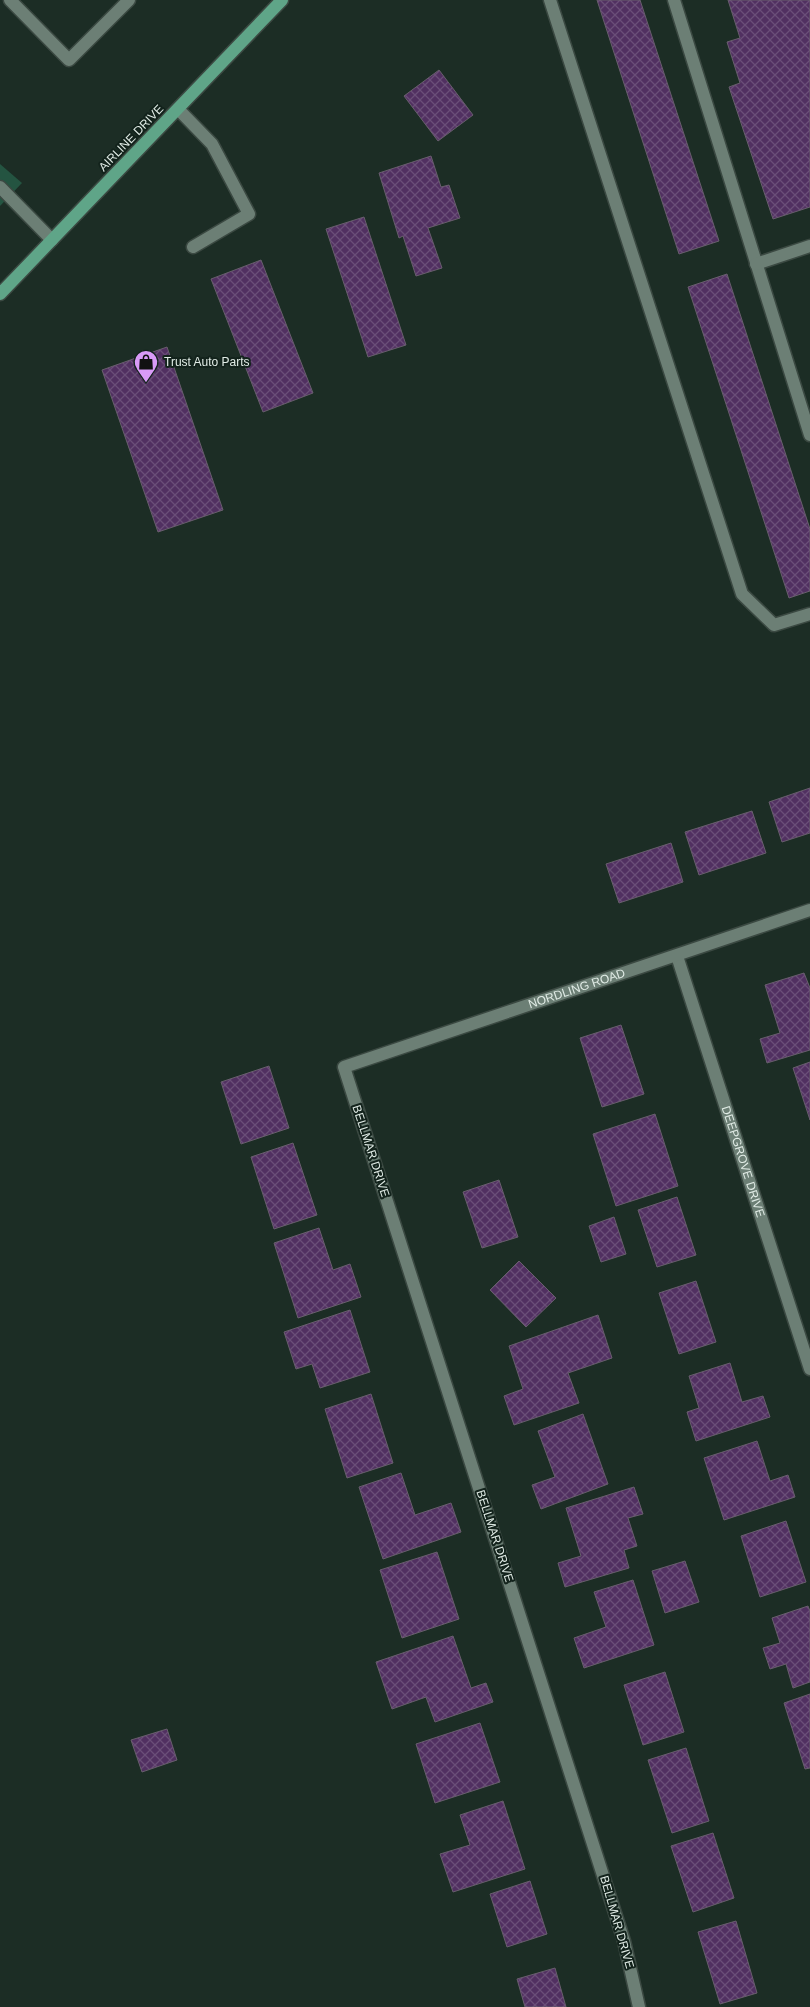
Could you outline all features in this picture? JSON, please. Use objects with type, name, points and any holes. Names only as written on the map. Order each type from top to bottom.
[{"type":"main road","name":"AIRLINE DRIVE","points":[[0,294],[282,0]]},
{"type":"street","points":[[10,0],[69,60],[129,0]]},
{"type":"street","points":[[550,0],[742,594],[774,625],[810,614]]},
{"type":"street","points":[[674,0],[810,435]]},
{"type":"street","points":[[178,110],[212,144],[249,214],[193,247]]},
{"type":"street","points":[[0,187],[52,240]]},
{"type":"street","points":[[756,264],[810,246]]},
{"type":"street","name":"NORDLING ROAD","points":[[344,1068],[810,910]]},
{"type":"street","name":"DEEPGROVE DRIVE","points":[[678,956],[810,1369]]},
{"type":"street","name":"BELLMAR DRIVE","points":[[344,1068],[624,1941],[639,2007]]},
{"type":"green space","points":[[0,164],[22,183],[0,206]]},
{"type":"building","points":[[597,0],[640,0],[719,241],[679,254]]},
{"type":"building","points":[[728,0],[810,0],[810,207],[773,219],[729,87],[740,83],[727,42],[740,38]]},
{"type":"building","points":[[439,70],[473,115],[438,141],[404,96]]},
{"type":"building","points":[[431,156],[441,187],[449,185],[460,218],[428,228],[442,268],[416,276],[403,236],[399,238],[379,173]]},
{"type":"building","points":[[364,217],[406,345],[368,357],[326,229]]},
{"type":"building","points":[[261,260],[313,393],[263,412],[211,279]]},
{"type":"building","points":[[727,274],[810,529],[810,591],[789,598],[688,287]]},
{"type":"building","points":[[167,347],[223,510],[158,532],[102,370]]},
{"type":"building","points":[[810,788],[810,833],[782,842],[769,802]]},
{"type":"building","points":[[752,811],[766,853],[699,875],[685,832]]},
{"type":"building","points":[[671,843],[683,882],[619,903],[606,864]]},
{"type":"building","points":[[804,973],[810,988],[810,1050],[767,1063],[760,1039],[780,1033],[765,985]]},
{"type":"building","points":[[621,1025],[644,1094],[602,1107],[580,1038]]},
{"type":"building","points":[[810,1062],[810,1120],[793,1068]]},
{"type":"building","points":[[269,1066],[289,1128],[241,1144],[221,1082]]},
{"type":"building","points":[[655,1114],[678,1186],[616,1206],[593,1134]]},
{"type":"building","points":[[293,1143],[317,1215],[274,1229],[251,1157]]},
{"type":"building","points":[[499,1180],[518,1237],[482,1248],[463,1192]]},
{"type":"building","points":[[677,1197],[696,1255],[657,1267],[638,1210]]},
{"type":"building","points":[[614,1217],[626,1254],[601,1262],[589,1226]]},
{"type":"building","points":[[319,1228],[333,1270],[350,1264],[361,1297],[298,1318],[274,1243]]},
{"type":"building","points":[[519,1261],[556,1298],[526,1327],[490,1290]]},
{"type":"building","points":[[696,1281],[716,1342],[679,1354],[659,1293]]},
{"type":"building","points":[[350,1310],[370,1372],[320,1388],[312,1364],[296,1369],[284,1332]]},
{"type":"building","points":[[598,1315],[612,1358],[568,1373],[579,1403],[514,1425],[504,1396],[523,1389],[509,1346]]},
{"type":"building","points":[[730,1363],[742,1402],[763,1396],[770,1417],[696,1441],[687,1412],[699,1408],[689,1376]]},
{"type":"building","points":[[371,1394],[393,1463],[347,1478],[325,1409]]},
{"type":"building","points":[[583,1414],[608,1484],[541,1509],[532,1485],[555,1477],[538,1431]]},
{"type":"building","points":[[757,1441],[770,1481],[788,1475],[795,1497],[724,1520],[704,1458]]},
{"type":"building","points":[[401,1473],[415,1515],[451,1503],[461,1532],[383,1559],[359,1487]]},
{"type":"building","points":[[634,1487],[643,1514],[628,1518],[637,1546],[624,1550],[629,1568],[565,1587],[558,1563],[581,1556],[566,1508]]},
{"type":"building","points":[[786,1521],[806,1582],[760,1597],[741,1536]]},
{"type":"building","points":[[437,1552],[459,1619],[402,1638],[380,1570]]},
{"type":"building","points":[[685,1561],[699,1602],[665,1613],[652,1571]]},
{"type":"building","points":[[633,1580],[654,1645],[584,1668],[574,1638],[606,1627],[594,1592]]},
{"type":"building","points":[[808,1606],[810,1611],[810,1682],[793,1688],[786,1664],[770,1669],[763,1648],[780,1643],[772,1618]]},
{"type":"building","points":[[453,1636],[471,1688],[486,1683],[493,1702],[435,1722],[426,1697],[392,1709],[376,1662]]},
{"type":"building","points":[[665,1672],[684,1732],[643,1745],[624,1685]]},
{"type":"building","points":[[810,1694],[810,1768],[805,1769],[784,1703]]},
{"type":"building","points":[[480,1723],[500,1782],[435,1803],[416,1744]]},
{"type":"building","points":[[167,1729],[177,1760],[142,1772],[131,1740]]},
{"type":"building","points":[[686,1748],[709,1821],[672,1833],[648,1760]]},
{"type":"building","points":[[503,1801],[525,1869],[453,1892],[440,1854],[470,1845],[460,1815]]},
{"type":"building","points":[[713,1833],[734,1898],[693,1912],[671,1846]]},
{"type":"building","points":[[530,1881],[547,1934],[507,1947],[490,1894]]},
{"type":"building","points":[[736,1921],[757,1993],[720,2004],[698,1932]]},
{"type":"building","points":[[555,1968],[566,2007],[525,2007],[517,1979]]},
{"type":"place","name":"Trust Auto Parts","points":[[146,383]]}]
